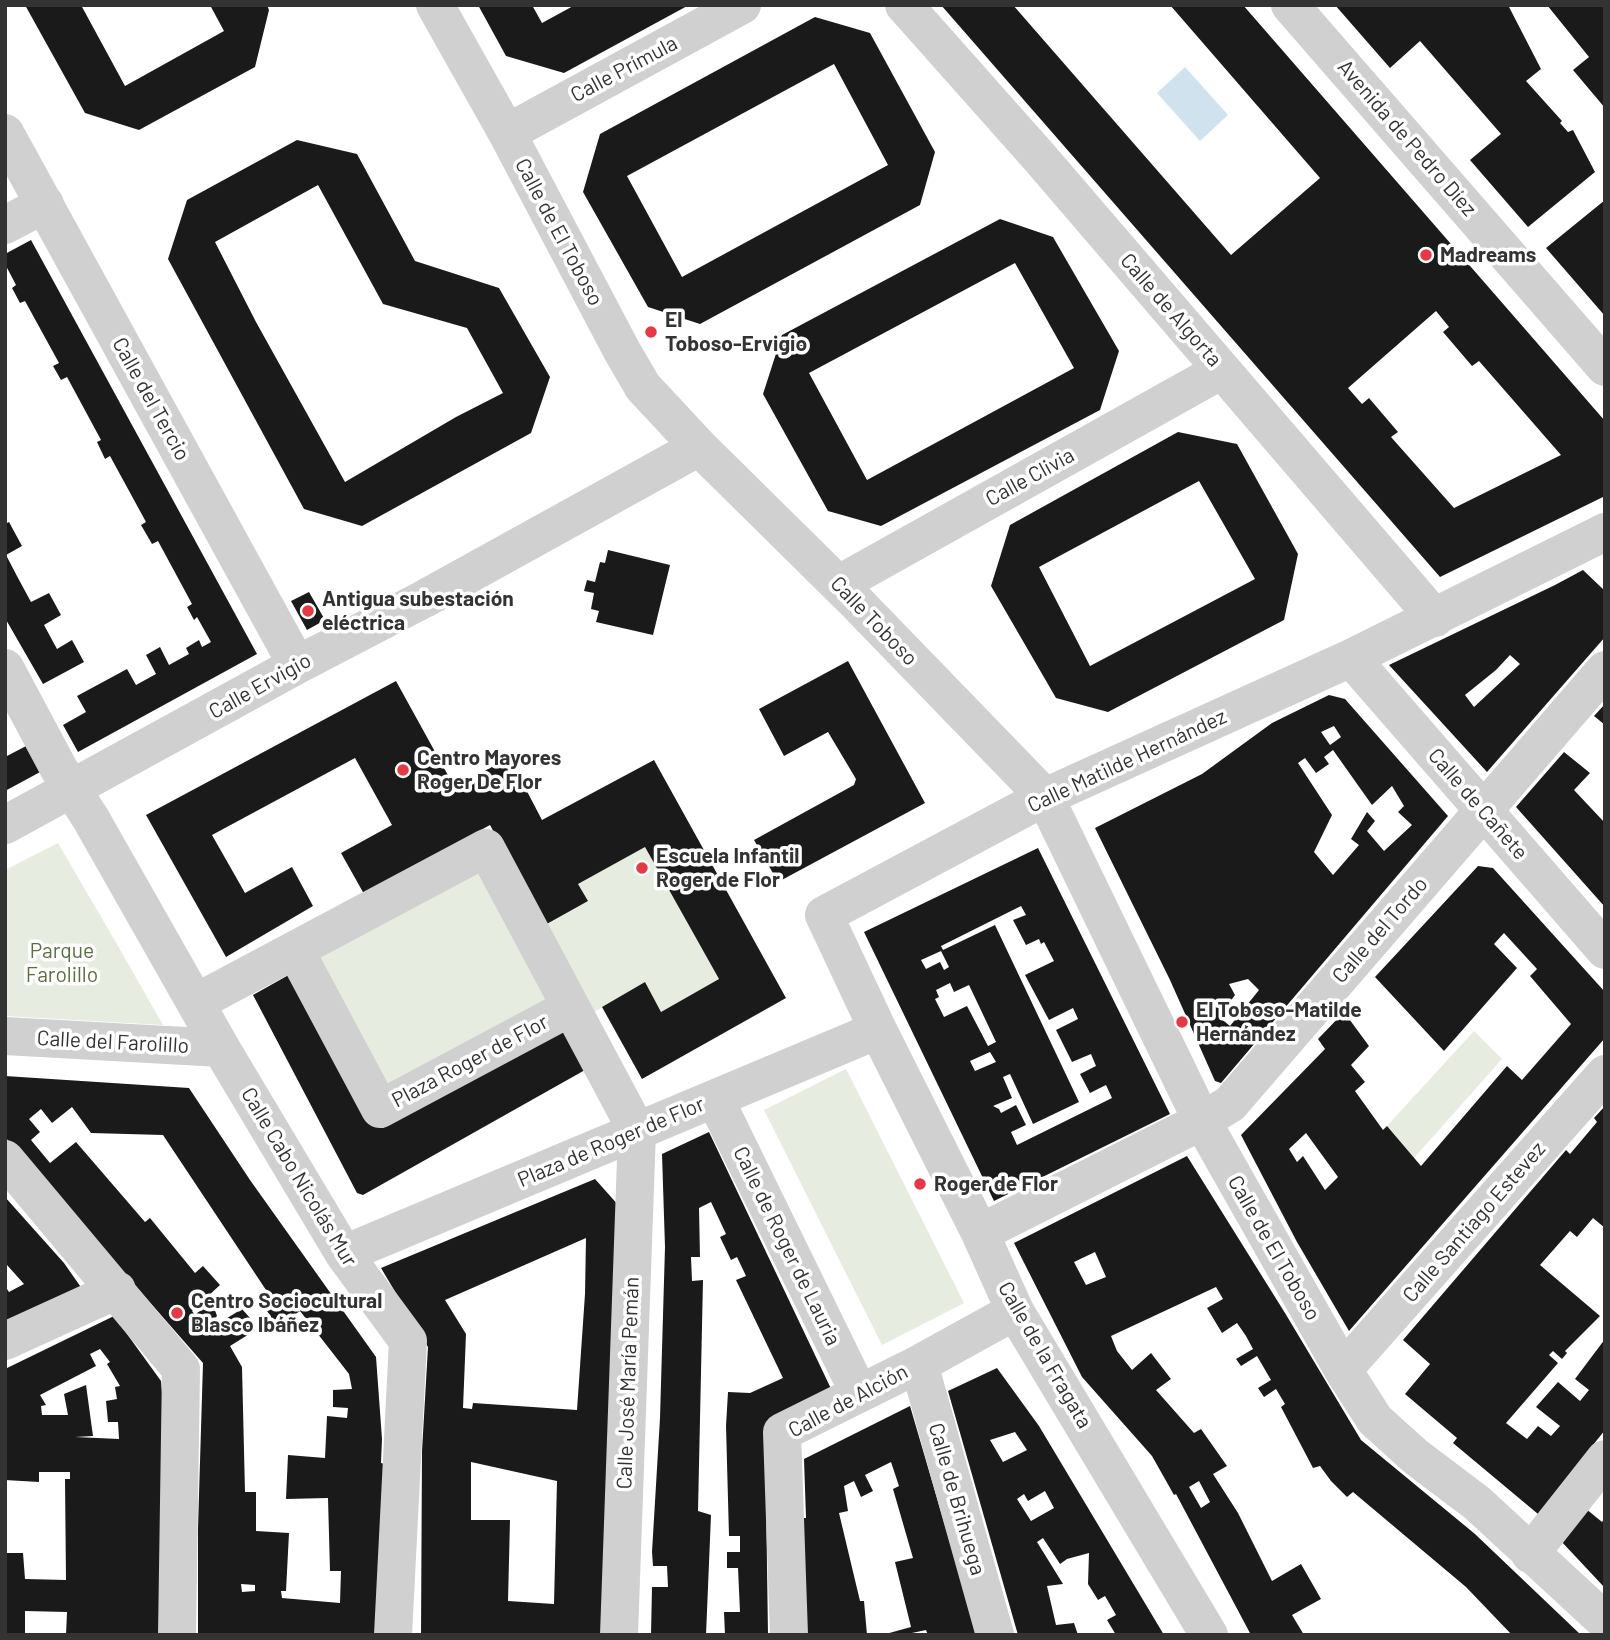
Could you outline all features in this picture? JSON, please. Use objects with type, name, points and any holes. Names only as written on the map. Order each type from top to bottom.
[{"type":"street","name":"Calle de El Toboso","points":[[435,5],[643,387],[699,447]]},
{"type":"street","name":"Calle Prímula","points":[[507,133],[742,5]]},
{"type":"street","name":"Calle de Algorta","points":[[904,5],[1435,618]]},
{"type":"street","name":"Avenida de Pedro Díez","points":[[1290,5],[1605,367]]},
{"type":"street","name":"Calle del Tercio","points":[[5,133],[297,665]]},
{"type":"street","points":[[5,225],[45,204]]},
{"type":"street","name":"Calle Clivia","points":[[839,584],[1222,369]]},
{"type":"street","name":"Calle Toboso","points":[[699,447],[839,584],[1045,797]]},
{"type":"street","name":"Calle Ervigio","points":[[5,825],[699,447]]},
{"type":"street","name":"Calle Matilde Hernández","points":[[824,915],[1045,797],[1351,658],[1605,532]]},
{"type":"street","name":"Calle de Cañete","points":[[1351,658],[1605,950]]},
{"type":"street","name":"Calle Cabo Nicolás Mur","points":[[5,668],[71,790],[344,1254],[408,1341],[393,1635]]},
{"type":"street","name":"Calle del Tordo","points":[[980,1233],[1202,1121],[1230,1104],[1605,670]]},
{"type":"street","name":"Calle de El Toboso","points":[[1045,797],[1202,1121],[1343,1370],[1375,1420],[1416,1457],[1478,1503],[1605,1621]]},
{"type":"street","name":"Plaza Roger de Flor","points":[[197,1002],[486,848],[638,1132]]},
{"type":"street","name":"Calle de la Fragata","points":[[824,915],[1016,1311],[1209,1635]]},
{"type":"street","name":"Plaza Roger de Flor","points":[[295,950],[380,1109],[571,1007]]},
{"type":"street","name":"Plaza de Roger de Flor","points":[[344,1254],[878,1030]]},
{"type":"street","name":"Calle del Farolillo","points":[[5,1035],[221,1048]]},
{"type":"street","name":"Calle Santiago Estevez","points":[[1343,1370],[1605,1074]]},
{"type":"street","name":"Calle de Roger de Lauria","points":[[715,1099],[859,1393]]},
{"type":"street","name":"Calle José María Pemán","points":[[619,1635],[638,1132]]},
{"type":"street","points":[[5,1159],[181,1369],[177,1635]]},
{"type":"street","points":[[5,1341],[117,1290]]},
{"type":"street","name":"Calle de Alción","points":[[789,1635],[782,1432],[919,1364],[1016,1311]]},
{"type":"street","name":"Calle de Brihuega","points":[[919,1364],[995,1635]]},
{"type":"street","points":[[1531,1554],[1605,1459]]},
{"type":"green space","name":"Parque Farolillo","points":[[58,843],[163,1025],[5,1016],[5,870]]},
{"type":"green space","points":[[645,847],[719,979],[661,1012],[645,982],[579,1021],[380,1109],[295,950],[486,848],[532,933],[588,901],[578,884]]},
{"type":"green space","points":[[1474,1031],[1502,1059],[1414,1158],[1387,1126]]},
{"type":"green space","points":[[846,1069],[964,1303],[882,1345],[764,1110]]},
{"type":"water","points":[[1185,67],[1228,115],[1200,141],[1157,93]]},
{"type":"building","points":[[25,5],[81,5],[125,86],[224,31],[210,5],[267,5],[269,10],[255,67],[139,130],[85,113]]},
{"type":"building","points":[[478,5],[532,5],[542,23],[575,5],[689,5],[564,73],[506,56]]},
{"type":"building","points":[[941,5],[1013,5],[1231,255],[1320,178],[1170,5],[1243,5],[1605,421],[1605,496],[1440,577]],"holes":[[[1436,311],[1449,327],[1443,332],[1472,366],[1479,361],[1561,455],[1454,508],[1391,437],[1398,432],[1369,398],[1362,404],[1348,388]]]},
{"type":"building","points":[[1335,5],[1508,5],[1541,69],[1526,81],[1562,121],[1560,123],[1568,132],[1573,130],[1595,172],[1528,227],[1470,160],[1501,134],[1420,41],[1390,68]]},
{"type":"building","points":[[1547,5],[1605,5],[1605,108],[1573,70],[1589,57]]},
{"type":"building","points":[[815,17],[870,33],[935,152],[920,205],[700,324],[648,307],[583,192],[600,134]],"holes":[[[834,64],[888,165],[682,277],[627,176]]]},
{"type":"building","points":[[297,140],[357,154],[415,261],[499,288],[550,377],[531,433],[362,526],[304,509],[168,259],[187,200]],"holes":[[[318,185],[383,304],[467,328],[503,393],[456,417],[345,482],[215,242]]]},
{"type":"building","points":[[1605,200],[1605,316],[1546,248]]},
{"type":"building","points":[[1000,219],[1053,237],[1119,351],[1100,410],[881,526],[828,511],[763,394],[782,335]],"holes":[[[1015,263],[1074,368],[867,480],[809,373]]]},
{"type":"building","points":[[31,240],[257,654],[78,752],[63,725],[86,712],[77,696],[127,669],[136,685],[156,674],[146,655],[160,647],[169,665],[189,654],[186,648],[199,640],[202,647],[211,642],[197,617],[194,620],[187,607],[192,604],[158,541],[152,544],[141,525],[146,522],[110,456],[105,459],[97,442],[101,440],[67,377],[61,380],[53,366],[59,363],[25,301],[20,303],[12,288],[16,285],[5,264],[5,254]]},
{"type":"building","points":[[1178,432],[1237,444],[1298,554],[1284,620],[1108,712],[1056,698],[991,586],[1010,525]],"holes":[[[1199,481],[1255,579],[1090,666],[1039,567]]]},
{"type":"building","points":[[9,522],[22,546],[6,555],[18,578],[31,602],[49,593],[61,615],[44,625],[57,649],[72,640],[84,662],[43,684],[5,618],[5,524]]},
{"type":"building","points":[[608,550],[670,565],[653,635],[596,622],[599,611],[591,609],[594,593],[584,591],[587,580],[595,582],[600,562],[605,563]]},
{"type":"building","points":[[1583,570],[1605,591],[1605,637],[1487,772],[1389,665]],"holes":[[[1510,655],[1520,664],[1474,707],[1465,695]]]},
{"type":"building","name":"Antigua subestación eléctrica","points":[[309,592],[325,620],[307,630],[291,601]]},
{"type":"building","points":[[848,661],[925,803],[778,882],[754,840],[854,785],[856,779],[828,732],[784,756],[759,709]]},
{"type":"building","points":[[396,681],[455,788],[509,757],[542,820],[654,760],[786,998],[642,1079],[602,1007],[645,982],[661,1012],[719,979],[645,847],[578,884],[588,901],[545,925],[490,825],[364,894],[341,853],[392,825],[355,758],[212,835],[245,893],[292,867],[313,906],[226,957],[146,815]]},
{"type":"building","points":[[1329,695],[1345,699],[1448,816],[1221,1083],[1215,1081],[1170,980],[1095,828],[1202,774],[1272,723]],"holes":[[[1334,726],[1341,737],[1330,745],[1321,732]],[[1333,750],[1372,805],[1392,786],[1404,806],[1398,812],[1412,825],[1384,851],[1367,831],[1375,821],[1367,812],[1351,839],[1359,845],[1333,875],[1314,852],[1332,815],[1298,763],[1305,758],[1316,773],[1329,764],[1324,757]],[[1248,979],[1259,990],[1230,1026],[1219,1017],[1235,995],[1229,984]]]},
{"type":"building","points":[[1605,704],[1605,725],[1594,716]]},
{"type":"building","points":[[28,745],[42,771],[5,791],[5,757]]},
{"type":"building","points":[[1564,752],[1590,773],[1574,790],[1605,823],[1605,907],[1516,807]]},
{"type":"building","points":[[1038,848],[1170,1114],[994,1201],[864,932]],"holes":[[[1021,906],[1026,915],[1013,920],[1026,945],[1039,939],[1041,944],[1044,942],[1054,961],[1025,975],[1049,1020],[1073,1008],[1078,1019],[1056,1030],[1072,1062],[1091,1054],[1096,1066],[1080,1074],[1090,1093],[1106,1085],[1112,1098],[1017,1145],[1011,1132],[1026,1125],[1016,1105],[1001,1113],[993,1106],[1012,1098],[1003,1077],[1010,1074],[1033,1124],[1079,1102],[995,925],[943,950],[941,946]],[[941,951],[949,967],[944,970],[940,962],[926,969],[921,960]],[[950,983],[954,992],[969,985],[996,1042],[988,1046],[967,1006],[944,1017],[935,999],[939,997],[936,990]],[[990,1052],[996,1062],[975,1071],[970,1061]]]},
{"type":"building","points":[[1478,866],[1493,868],[1605,992],[1605,1038],[1349,1331],[1297,1242],[1241,1135],[1325,1049],[1318,1039],[1344,1012],[1369,1046],[1351,1065],[1365,1082],[1355,1091],[1383,1130],[1387,1126],[1421,1166],[1507,1066],[1522,1080],[1571,1024],[1530,976],[1537,969],[1504,933],[1494,944],[1517,968],[1444,1051],[1375,977]],"holes":[[[1306,1133],[1338,1177],[1325,1190],[1303,1156],[1297,1162],[1289,1149]]]},
{"type":"building","points":[[294,972],[376,1126],[383,1128],[562,1029],[585,1070],[363,1195],[357,1193],[253,995]]},
{"type":"building","points":[[5,1076],[189,1088],[250,1180],[376,1357],[382,1439],[381,1463],[385,1464],[381,1635],[198,1635],[203,1363],[5,1137]],"holes":[[[72,1107],[91,1133],[163,1135],[272,1299],[263,1305],[277,1326],[300,1311],[349,1374],[352,1389],[333,1390],[333,1407],[348,1408],[347,1418],[327,1416],[325,1458],[288,1455],[286,1499],[328,1498],[330,1571],[341,1571],[340,1603],[282,1598],[281,1591],[286,1591],[289,1533],[256,1531],[256,1492],[245,1492],[242,1367],[230,1346],[259,1328],[242,1309],[209,1329],[207,1327],[217,1316],[214,1307],[205,1306],[195,1315],[192,1311],[220,1285],[203,1266],[195,1273],[150,1218],[145,1222],[76,1142],[50,1163],[31,1140],[40,1132],[29,1119],[41,1109],[52,1123]],[[241,1584],[255,1585],[255,1591],[242,1592]]]},
{"type":"building","points":[[1605,1106],[1605,1228],[1593,1218],[1577,1237],[1570,1231],[1540,1265],[1600,1316],[1565,1351],[1567,1353],[1562,1359],[1553,1351],[1549,1355],[1558,1363],[1506,1423],[1527,1439],[1538,1426],[1551,1436],[1560,1426],[1536,1407],[1558,1382],[1580,1401],[1589,1390],[1575,1379],[1605,1339],[1605,1430],[1538,1514],[1453,1443],[1457,1438],[1405,1394],[1430,1364],[1403,1340],[1566,1150],[1570,1154],[1597,1122],[1594,1118]]},
{"type":"building","points":[[709,1132],[834,1395],[765,1428],[768,1635],[725,1635],[724,1612],[740,1612],[738,1568],[727,1568],[727,1552],[740,1552],[740,1536],[729,1536],[726,1426],[728,1392],[750,1393],[783,1378],[736,1280],[746,1276],[737,1257],[731,1260],[720,1237],[726,1234],[711,1202],[699,1208],[700,1257],[691,1257],[692,1281],[703,1280],[698,1511],[711,1515],[706,1635],[651,1635],[652,1587],[668,1587],[667,1566],[653,1566],[652,1552],[660,1418],[665,1247],[662,1154]]},
{"type":"building","points":[[1187,1156],[1361,1440],[1475,1534],[1581,1635],[1512,1635],[1466,1587],[1353,1492],[1347,1497],[1320,1466],[1313,1468],[1281,1407],[1285,1404],[1276,1389],[1264,1397],[1258,1388],[1271,1380],[1257,1356],[1241,1366],[1236,1359],[1253,1349],[1246,1336],[1237,1323],[1222,1333],[1207,1308],[1223,1299],[1216,1287],[1111,1336],[1117,1351],[1132,1370],[1151,1353],[1171,1379],[1156,1390],[1194,1433],[1201,1429],[1227,1466],[1213,1474],[1238,1513],[1272,1581],[1301,1564],[1321,1599],[1292,1615],[1304,1635],[1251,1635],[1176,1494],[1174,1495],[1152,1456],[1082,1377],[1014,1243]],"holes":[[[1095,1252],[1106,1277],[1086,1285],[1074,1262]],[[1199,1481],[1210,1502],[1201,1508],[1189,1487]]]},
{"type":"building","points":[[595,1179],[620,1207],[607,1635],[421,1635],[422,1451],[428,1347],[381,1268]],"holes":[[[586,1238],[577,1410],[473,1403],[472,1409],[463,1408],[466,1334],[445,1300]],[[471,1462],[557,1481],[554,1604],[508,1601],[510,1520],[471,1520]]]},
{"type":"building","points":[[5,1197],[64,1263],[85,1293],[5,1335],[5,1286],[9,1292],[24,1284],[7,1265],[5,1266]]},
{"type":"building","points":[[114,1316],[161,1381],[166,1441],[163,1635],[66,1635],[67,1612],[25,1611],[25,1635],[5,1635],[5,1553],[23,1553],[25,1579],[66,1580],[65,1479],[70,1479],[70,1472],[39,1472],[39,1482],[5,1480],[5,1369]],"holes":[[[100,1349],[110,1362],[107,1364],[120,1386],[115,1387],[117,1399],[106,1401],[108,1422],[118,1422],[119,1439],[75,1437],[93,1436],[86,1385],[64,1394],[68,1415],[42,1415],[41,1406],[46,1405],[40,1395],[96,1366],[90,1354]]]},
{"type":"building","points":[[997,1368],[1039,1426],[1164,1635],[1116,1635],[1107,1620],[1116,1615],[1105,1596],[1098,1600],[1088,1584],[1089,1553],[1067,1559],[1060,1564],[1043,1538],[1037,1542],[1063,1584],[1047,1586],[1056,1625],[1074,1623],[1078,1635],[1018,1635],[948,1391]],"holes":[[[1015,1432],[1027,1450],[1003,1462],[990,1440]],[[1045,1491],[1054,1508],[1031,1521],[1017,1499],[1024,1494],[1028,1501]]]},
{"type":"building","points":[[910,1406],[977,1635],[928,1635],[926,1630],[912,1633],[913,1635],[882,1635],[911,1627],[895,1562],[913,1558],[893,1489],[899,1486],[891,1462],[865,1475],[873,1491],[861,1497],[854,1481],[844,1486],[848,1511],[839,1513],[860,1601],[864,1601],[867,1635],[805,1635],[802,1518],[806,1518],[804,1459]]},
{"type":"building","points":[[1585,1508],[1602,1522],[1605,1518],[1605,1588],[1560,1540]]},
{"type":"place","name":"Madreams","points":[[1426,255]]},
{"type":"place","name":"El Toboso-Ervigio","points":[[651,332]]},
{"type":"place","name":"Antigua subestación eléctrica","points":[[308,611]]},
{"type":"place","name":"Centro Mayores Roger De Flor","points":[[403,770]]},
{"type":"place","name":"Escuela Infantil Roger de Flor","points":[[642,868]]},
{"type":"place","name":"El Toboso-Matilde Hernández","points":[[1182,1022]]},
{"type":"place","name":"Roger de Flor","points":[[920,1184]]},
{"type":"place","name":"Centro Sociocultural Blasco Ibáñez","points":[[177,1313]]}]
